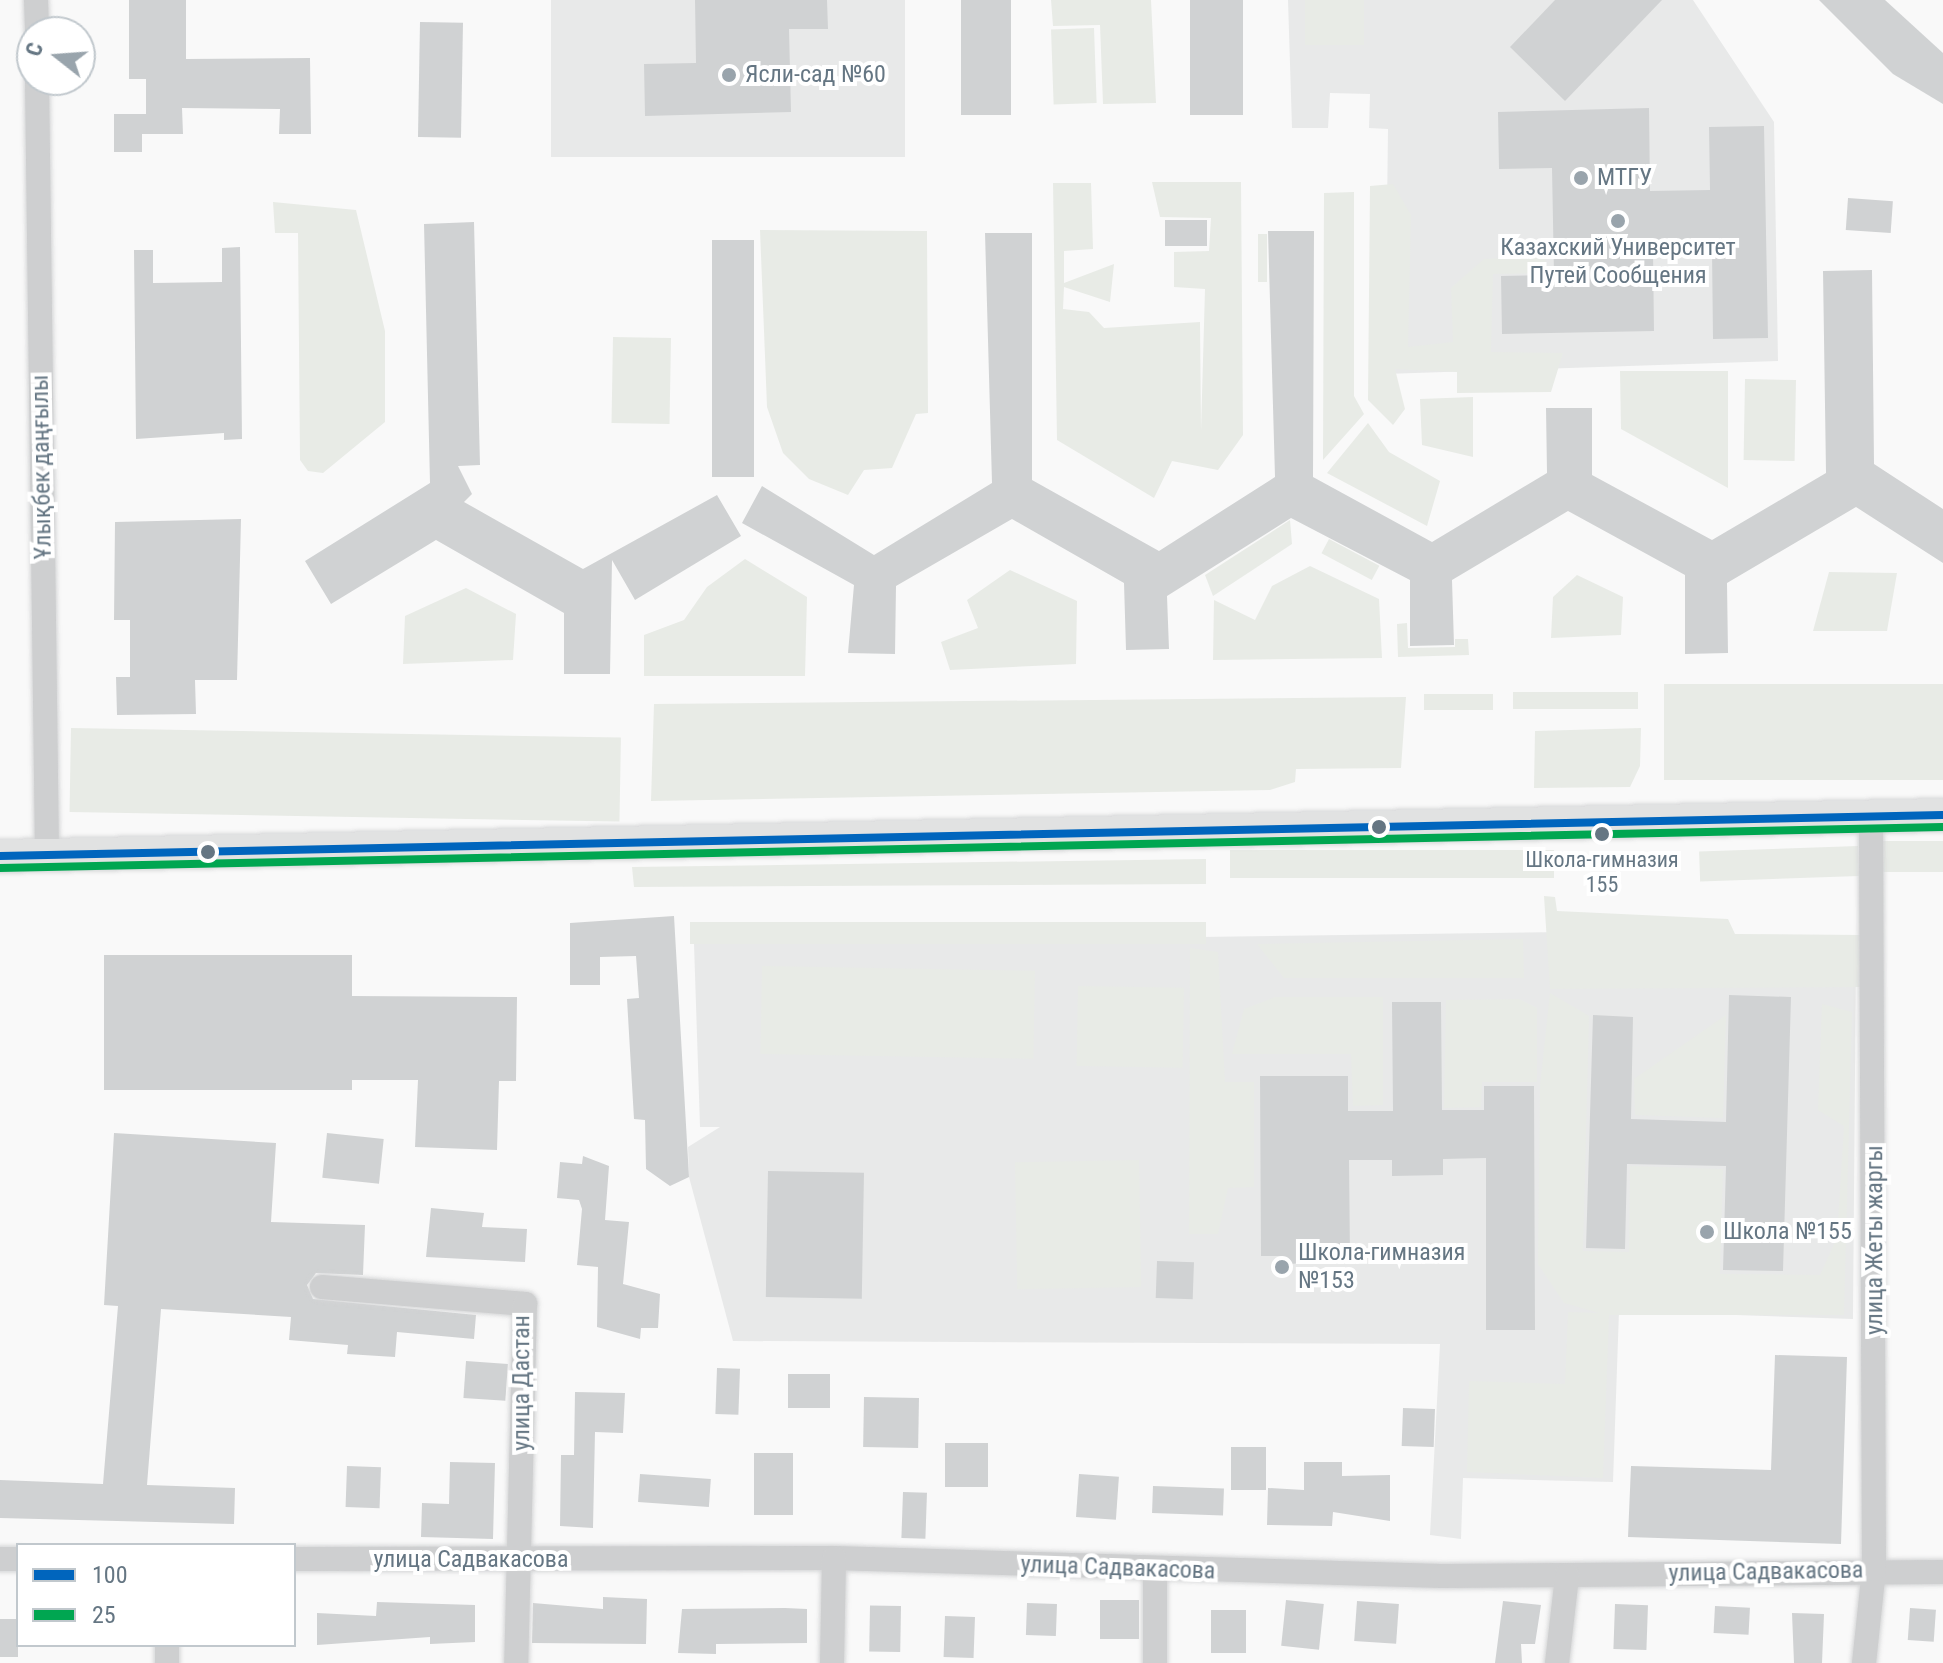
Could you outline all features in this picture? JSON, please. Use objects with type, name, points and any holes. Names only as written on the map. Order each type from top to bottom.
[{"type":"main road","points":[[0,856],[1943,815]]},
{"type":"street","name":"Ұлықбек даңғылы","points":[[37,96],[47,855]]},
{"type":"street","name":"улица Жеты жаргы","points":[[1864,1663],[1874,1569],[1871,816]]},
{"type":"street","name":"улица Дастан","points":[[322,1287],[525,1304],[516,1663]]},
{"type":"street","name":"улица Садвакасова","points":[[296,1559],[519,1562],[834,1558],[1155,1570],[1567,1576],[1874,1569],[1943,1572]]},
{"type":"street","points":[[832,1663],[834,1558]]},
{"type":"street","points":[[1155,1570],[1155,1663]]},
{"type":"street","points":[[1557,1663],[1567,1576]]},
{"type":"shaded area","name":"Ясли-сад №60","points":[[551,0],[905,0],[905,157],[551,157]]},
{"type":"shaded area","points":[[1051,0],[1151,0],[1156,103],[1103,104],[1100,25],[1053,26]]},
{"type":"shaded area","name":"МТГУ","points":[[1288,0],[1693,0],[1774,122],[1778,361],[1385,374],[1388,129],[1369,128],[1370,94],[1330,93],[1328,128],[1292,128]]},
{"type":"shaded area","points":[[1305,0],[1364,0],[1364,45],[1305,45]]},
{"type":"shaded area","points":[[1094,28],[1097,103],[1054,104],[1051,30]]},
{"type":"shaded area","points":[[1152,182],[1241,182],[1243,435],[1218,470],[1172,461],[1154,498],[1057,440],[1053,183],[1091,183],[1093,249],[1064,251],[1064,283],[1114,264],[1110,302],[1064,287],[1063,309],[1089,312],[1104,328],[1200,322],[1201,431],[1205,289],[1174,287],[1174,252],[1209,251],[1211,218],[1160,217]]},
{"type":"shaded area","points":[[1393,184],[1411,215],[1408,347],[1453,342],[1451,288],[1484,259],[1545,256],[1546,273],[1493,274],[1491,352],[1563,353],[1551,392],[1457,393],[1457,372],[1395,369],[1405,409],[1393,425],[1368,400],[1370,186]]},
{"type":"shaded area","points":[[1354,192],[1354,396],[1364,414],[1323,460],[1324,193]]},
{"type":"shaded area","points":[[273,202],[356,210],[385,331],[385,422],[323,473],[308,471],[300,460],[298,233],[275,233]]},
{"type":"shaded area","points":[[760,230],[927,231],[928,413],[916,414],[892,468],[864,470],[848,495],[809,479],[783,453],[767,407]]},
{"type":"shaded area","points":[[1258,234],[1267,234],[1267,282],[1258,282]]},
{"type":"shaded area","points":[[613,337],[671,338],[669,424],[612,423]]},
{"type":"shaded area","points":[[1620,371],[1728,371],[1728,488],[1621,429]]},
{"type":"shaded area","points":[[1745,379],[1796,380],[1795,461],[1744,460]]},
{"type":"shaded area","points":[[1473,397],[1473,457],[1422,445],[1420,399]]},
{"type":"shaded area","points":[[1368,423],[1389,452],[1440,481],[1427,526],[1327,473]]},
{"type":"shaded area","points":[[1290,520],[1292,544],[1213,596],[1205,575]]},
{"type":"shaded area","points":[[1329,539],[1379,566],[1372,580],[1321,553]]},
{"type":"shaded area","points":[[745,559],[807,597],[805,676],[644,676],[644,635],[684,620],[707,587]]},
{"type":"shaded area","points":[[1310,566],[1379,599],[1382,658],[1213,660],[1214,600],[1255,620],[1272,586]]},
{"type":"shaded area","points":[[1010,570],[1077,601],[1076,664],[950,670],[941,642],[978,628],[967,600]]},
{"type":"shaded area","points":[[1829,572],[1897,573],[1887,631],[1813,631]]},
{"type":"shaded area","points":[[1577,575],[1623,597],[1621,635],[1551,638],[1553,597]]},
{"type":"shaded area","points":[[466,588],[516,614],[513,660],[403,664],[405,616]]},
{"type":"shaded area","points":[[1407,623],[1408,648],[1455,647],[1455,639],[1468,639],[1469,655],[1398,657],[1397,624]]},
{"type":"shaded area","points":[[1664,684],[1943,684],[1943,780],[1664,780]]},
{"type":"shaded area","points":[[1513,692],[1638,692],[1638,709],[1513,709]]},
{"type":"shaded area","points":[[1424,694],[1493,694],[1493,710],[1424,710]]},
{"type":"shaded area","points":[[1406,697],[1401,768],[1296,769],[1295,782],[1270,790],[651,801],[654,704]]},
{"type":"shaded area","points":[[71,728],[621,738],[619,822],[70,812]]},
{"type":"shaded area","points":[[1641,728],[1640,766],[1630,787],[1534,788],[1535,731]]},
{"type":"shaded area","points":[[1883,841],[1943,841],[1943,872],[1883,872]]},
{"type":"shaded area","points":[[1858,846],[1859,876],[1700,882],[1699,852]]},
{"type":"shaded area","points":[[1230,850],[1554,850],[1554,878],[1230,878]]},
{"type":"shaded area","points":[[1206,859],[1206,884],[634,887],[632,867]]},
{"type":"shaded area","points":[[1544,896],[1555,897],[1557,911],[1728,919],[1735,934],[1860,935],[1860,987],[1550,989]]},
{"type":"shaded area","points":[[690,922],[1206,922],[1206,944],[690,944]]},
{"type":"shaded area","name":"Школа-гимназия №153","points":[[1566,932],[1856,947],[1853,1319],[1619,1311],[1613,1482],[1463,1478],[1461,1539],[1430,1535],[1440,1344],[733,1341],[689,1177],[688,1147],[720,1127],[700,1127],[694,944]]},
{"type":"shaded area","points":[[1523,939],[1524,978],[1284,978],[1257,944]]},
{"type":"shaded area","points":[[1190,948],[1218,952],[1225,1082],[1254,1082],[1254,1187],[1228,1188],[1218,1234],[1189,1234]]},
{"type":"shaded area","points":[[762,966],[1035,971],[1033,1059],[760,1054]]},
{"type":"shaded area","points":[[1078,986],[1184,988],[1183,1068],[1077,1066]]},
{"type":"shaded area","points":[[1550,993],[1589,1016],[1583,1251],[1629,1252],[1630,1166],[1723,1169],[1720,1274],[1820,1275],[1837,1238],[1844,1126],[1818,1110],[1822,1004],[1852,1012],[1844,1315],[1609,1315],[1603,1478],[1467,1472],[1469,1381],[1565,1384],[1568,1312],[1599,1313],[1564,1303],[1538,1264],[1540,1086]]},
{"type":"shaded area","points":[[1275,997],[1383,997],[1383,1105],[1353,1106],[1351,1054],[1232,1054],[1244,1009]]},
{"type":"shaded area","points":[[1519,999],[1537,1008],[1537,1082],[1482,1082],[1481,1107],[1444,1108],[1446,1000]]},
{"type":"shaded area","points":[[1726,1015],[1723,1118],[1635,1115],[1634,1079]]},
{"type":"shaded area","points":[[1139,1160],[1141,1287],[1017,1289],[1015,1162]]},
{"type":"building","points":[[129,0],[186,0],[186,59],[310,58],[311,134],[279,134],[280,109],[182,108],[183,134],[142,134],[142,152],[114,152],[114,114],[146,114],[146,79],[129,79]]},
{"type":"building","points":[[695,0],[827,0],[828,29],[789,29],[791,112],[645,116],[644,64],[696,63]]},
{"type":"building","points":[[961,0],[1011,0],[1011,115],[961,115]]},
{"type":"building","points":[[1190,0],[1243,0],[1243,115],[1190,115]]},
{"type":"building","points":[[1555,0],[1662,0],[1565,101],[1510,47]]},
{"type":"building","points":[[1819,0],[1885,0],[1943,53],[1943,104],[1893,74]]},
{"type":"building","points":[[420,22],[463,23],[461,138],[418,137]]},
{"type":"building","name":"Казахский Университет Путей Сообщения","points":[[1649,108],[1650,191],[1710,190],[1709,127],[1764,126],[1768,338],[1713,339],[1712,250],[1653,251],[1654,331],[1502,334],[1501,276],[1554,275],[1552,168],[1499,169],[1498,112]]},
{"type":"building","points":[[1848,198],[1893,201],[1891,233],[1846,230]]},
{"type":"building","points":[[1165,220],[1207,220],[1207,246],[1165,246]]},
{"type":"building","points":[[474,222],[480,465],[458,466],[472,494],[464,502],[583,569],[717,495],[741,536],[635,600],[612,560],[610,674],[564,674],[564,613],[436,540],[331,604],[305,561],[430,483],[424,224]]},
{"type":"building","points":[[1268,231],[1314,231],[1313,477],[1432,542],[1547,473],[1546,408],[1592,408],[1592,475],[1712,540],[1826,473],[1823,271],[1872,270],[1874,464],[1943,509],[1943,563],[1856,507],[1727,583],[1728,653],[1685,654],[1685,575],[1568,511],[1452,580],[1454,645],[1410,646],[1410,580],[1291,518],[1167,596],[1169,649],[1126,650],[1124,583],[1012,519],[896,586],[895,654],[848,653],[854,585],[742,523],[762,486],[874,555],[992,483],[985,233],[1032,233],[1032,480],[1159,551],[1275,477]]},
{"type":"building","points":[[712,240],[754,240],[754,477],[712,477]]},
{"type":"building","points":[[240,247],[242,439],[224,440],[224,433],[136,439],[134,250],[153,250],[153,283],[222,282],[222,248]]},
{"type":"building","points":[[241,519],[237,680],[195,680],[196,714],[117,715],[116,677],[130,677],[130,620],[114,620],[115,522]]},
{"type":"building","points":[[674,916],[689,1177],[670,1186],[646,1169],[645,1120],[634,1119],[627,999],[639,998],[636,956],[600,957],[600,985],[570,985],[570,923]]},
{"type":"building","points":[[104,955],[352,955],[352,996],[517,997],[516,1081],[499,1081],[497,1150],[415,1147],[418,1080],[352,1080],[352,1090],[104,1090]]},
{"type":"building","points":[[1729,995],[1791,997],[1783,1271],[1723,1270],[1726,1166],[1627,1164],[1625,1249],[1586,1248],[1593,1015],[1633,1017],[1631,1119],[1726,1122]]},
{"type":"building","points":[[1392,1002],[1441,1002],[1442,1110],[1484,1110],[1484,1086],[1534,1086],[1535,1330],[1486,1330],[1486,1158],[1443,1159],[1443,1175],[1392,1176],[1392,1160],[1349,1160],[1350,1258],[1281,1265],[1281,1256],[1261,1256],[1260,1076],[1348,1076],[1348,1111],[1393,1111]]},
{"type":"building","points":[[114,1133],[276,1143],[271,1222],[365,1225],[363,1275],[316,1273],[307,1285],[313,1299],[476,1315],[474,1339],[397,1332],[395,1357],[347,1354],[348,1345],[289,1340],[291,1317],[161,1309],[147,1485],[235,1488],[234,1524],[0,1518],[0,1480],[103,1484],[118,1306],[104,1305]]},
{"type":"building","points":[[327,1133],[384,1139],[379,1184],[322,1178]]},
{"type":"building","points":[[583,1156],[609,1166],[605,1220],[629,1222],[623,1284],[660,1294],[658,1328],[641,1328],[640,1339],[597,1327],[598,1267],[577,1265],[582,1209],[579,1200],[557,1198],[560,1162],[582,1164]]},
{"type":"building","points":[[768,1171],[864,1173],[862,1299],[766,1297]]},
{"type":"building","points":[[431,1208],[484,1213],[482,1227],[527,1229],[525,1262],[426,1257]]},
{"type":"building","points":[[1157,1261],[1194,1262],[1193,1299],[1156,1298]]},
{"type":"building","points":[[1775,1355],[1847,1357],[1841,1544],[1628,1537],[1631,1466],[1771,1470]]},
{"type":"building","points":[[466,1361],[508,1364],[505,1401],[463,1398]]},
{"type":"building","points":[[717,1368],[740,1369],[738,1415],[715,1414]]},
{"type":"building","points":[[788,1374],[830,1374],[830,1408],[788,1408]]},
{"type":"building","points":[[575,1392],[625,1393],[623,1433],[595,1432],[593,1528],[560,1526],[561,1455],[574,1455]]},
{"type":"building","points":[[864,1397],[919,1398],[918,1448],[863,1447]]},
{"type":"building","points":[[1403,1408],[1435,1409],[1434,1447],[1402,1446]]},
{"type":"building","points":[[945,1443],[988,1443],[988,1487],[945,1487]]},
{"type":"building","points":[[1231,1447],[1266,1447],[1266,1490],[1231,1490]]},
{"type":"building","points":[[754,1453],[793,1453],[793,1515],[754,1515]]},
{"type":"building","points":[[450,1462],[495,1463],[493,1539],[421,1537],[422,1503],[449,1504]]},
{"type":"building","points":[[1304,1462],[1342,1462],[1342,1476],[1390,1475],[1390,1521],[1333,1512],[1332,1526],[1267,1525],[1268,1488],[1304,1490]]},
{"type":"building","points":[[347,1466],[381,1467],[380,1508],[346,1507]]},
{"type":"building","points":[[640,1474],[711,1479],[709,1507],[638,1502]]},
{"type":"building","points":[[1079,1474],[1119,1477],[1116,1520],[1076,1517]]},
{"type":"building","points":[[1153,1486],[1224,1488],[1223,1515],[1152,1513]]},
{"type":"building","points":[[903,1492],[927,1493],[925,1539],[901,1538]]},
{"type":"building","points":[[603,1597],[647,1599],[646,1644],[532,1643],[533,1603],[603,1609]]},
{"type":"building","points":[[1100,1600],[1139,1600],[1139,1639],[1100,1639]]},
{"type":"building","points":[[1286,1600],[1324,1604],[1319,1650],[1281,1646]]},
{"type":"building","points":[[1357,1601],[1399,1604],[1396,1644],[1354,1641]]},
{"type":"building","points":[[1503,1601],[1541,1605],[1535,1644],[1521,1644],[1522,1663],[1495,1663]]},
{"type":"building","points":[[377,1602],[475,1605],[475,1642],[430,1644],[430,1637],[317,1645],[317,1613],[376,1616]]},
{"type":"building","points":[[1027,1603],[1057,1604],[1056,1636],[1026,1635]]},
{"type":"building","points":[[1615,1604],[1648,1605],[1646,1650],[1613,1649]]},
{"type":"building","points":[[870,1605],[901,1606],[900,1652],[869,1651]]},
{"type":"building","points":[[1715,1606],[1750,1608],[1749,1635],[1714,1633]]},
{"type":"building","points":[[1910,1608],[1936,1610],[1934,1642],[1908,1640]]},
{"type":"building","points":[[682,1609],[807,1609],[807,1643],[716,1644],[716,1654],[678,1653]]},
{"type":"building","points":[[1211,1610],[1246,1610],[1246,1653],[1211,1653]]},
{"type":"building","points":[[1792,1613],[1824,1614],[1822,1663],[1794,1663]]},
{"type":"building","points":[[945,1616],[975,1617],[974,1658],[944,1657]]},
{"type":"building","points":[[0,1619],[16,1619],[18,1657],[0,1657]]},
{"type":"transit line","name":"100","points":[[0,856],[1943,815]]},
{"type":"transit line","name":"25","points":[[0,868],[1943,827]]},
{"type":"place","name":"Ясли-сад №60","points":[[729,75]]},
{"type":"place","name":"МТГУ","points":[[1581,178]]},
{"type":"place","name":"Казахский Университет Путей Сообщения","points":[[1618,221]]},
{"type":"place","name":"Школа-гимназия 155","points":[[1602,834]]},
{"type":"place","name":"Школа №155","points":[[1707,1232]]},
{"type":"place","name":"Школа-гимназия №153","points":[[1282,1267]]}]
